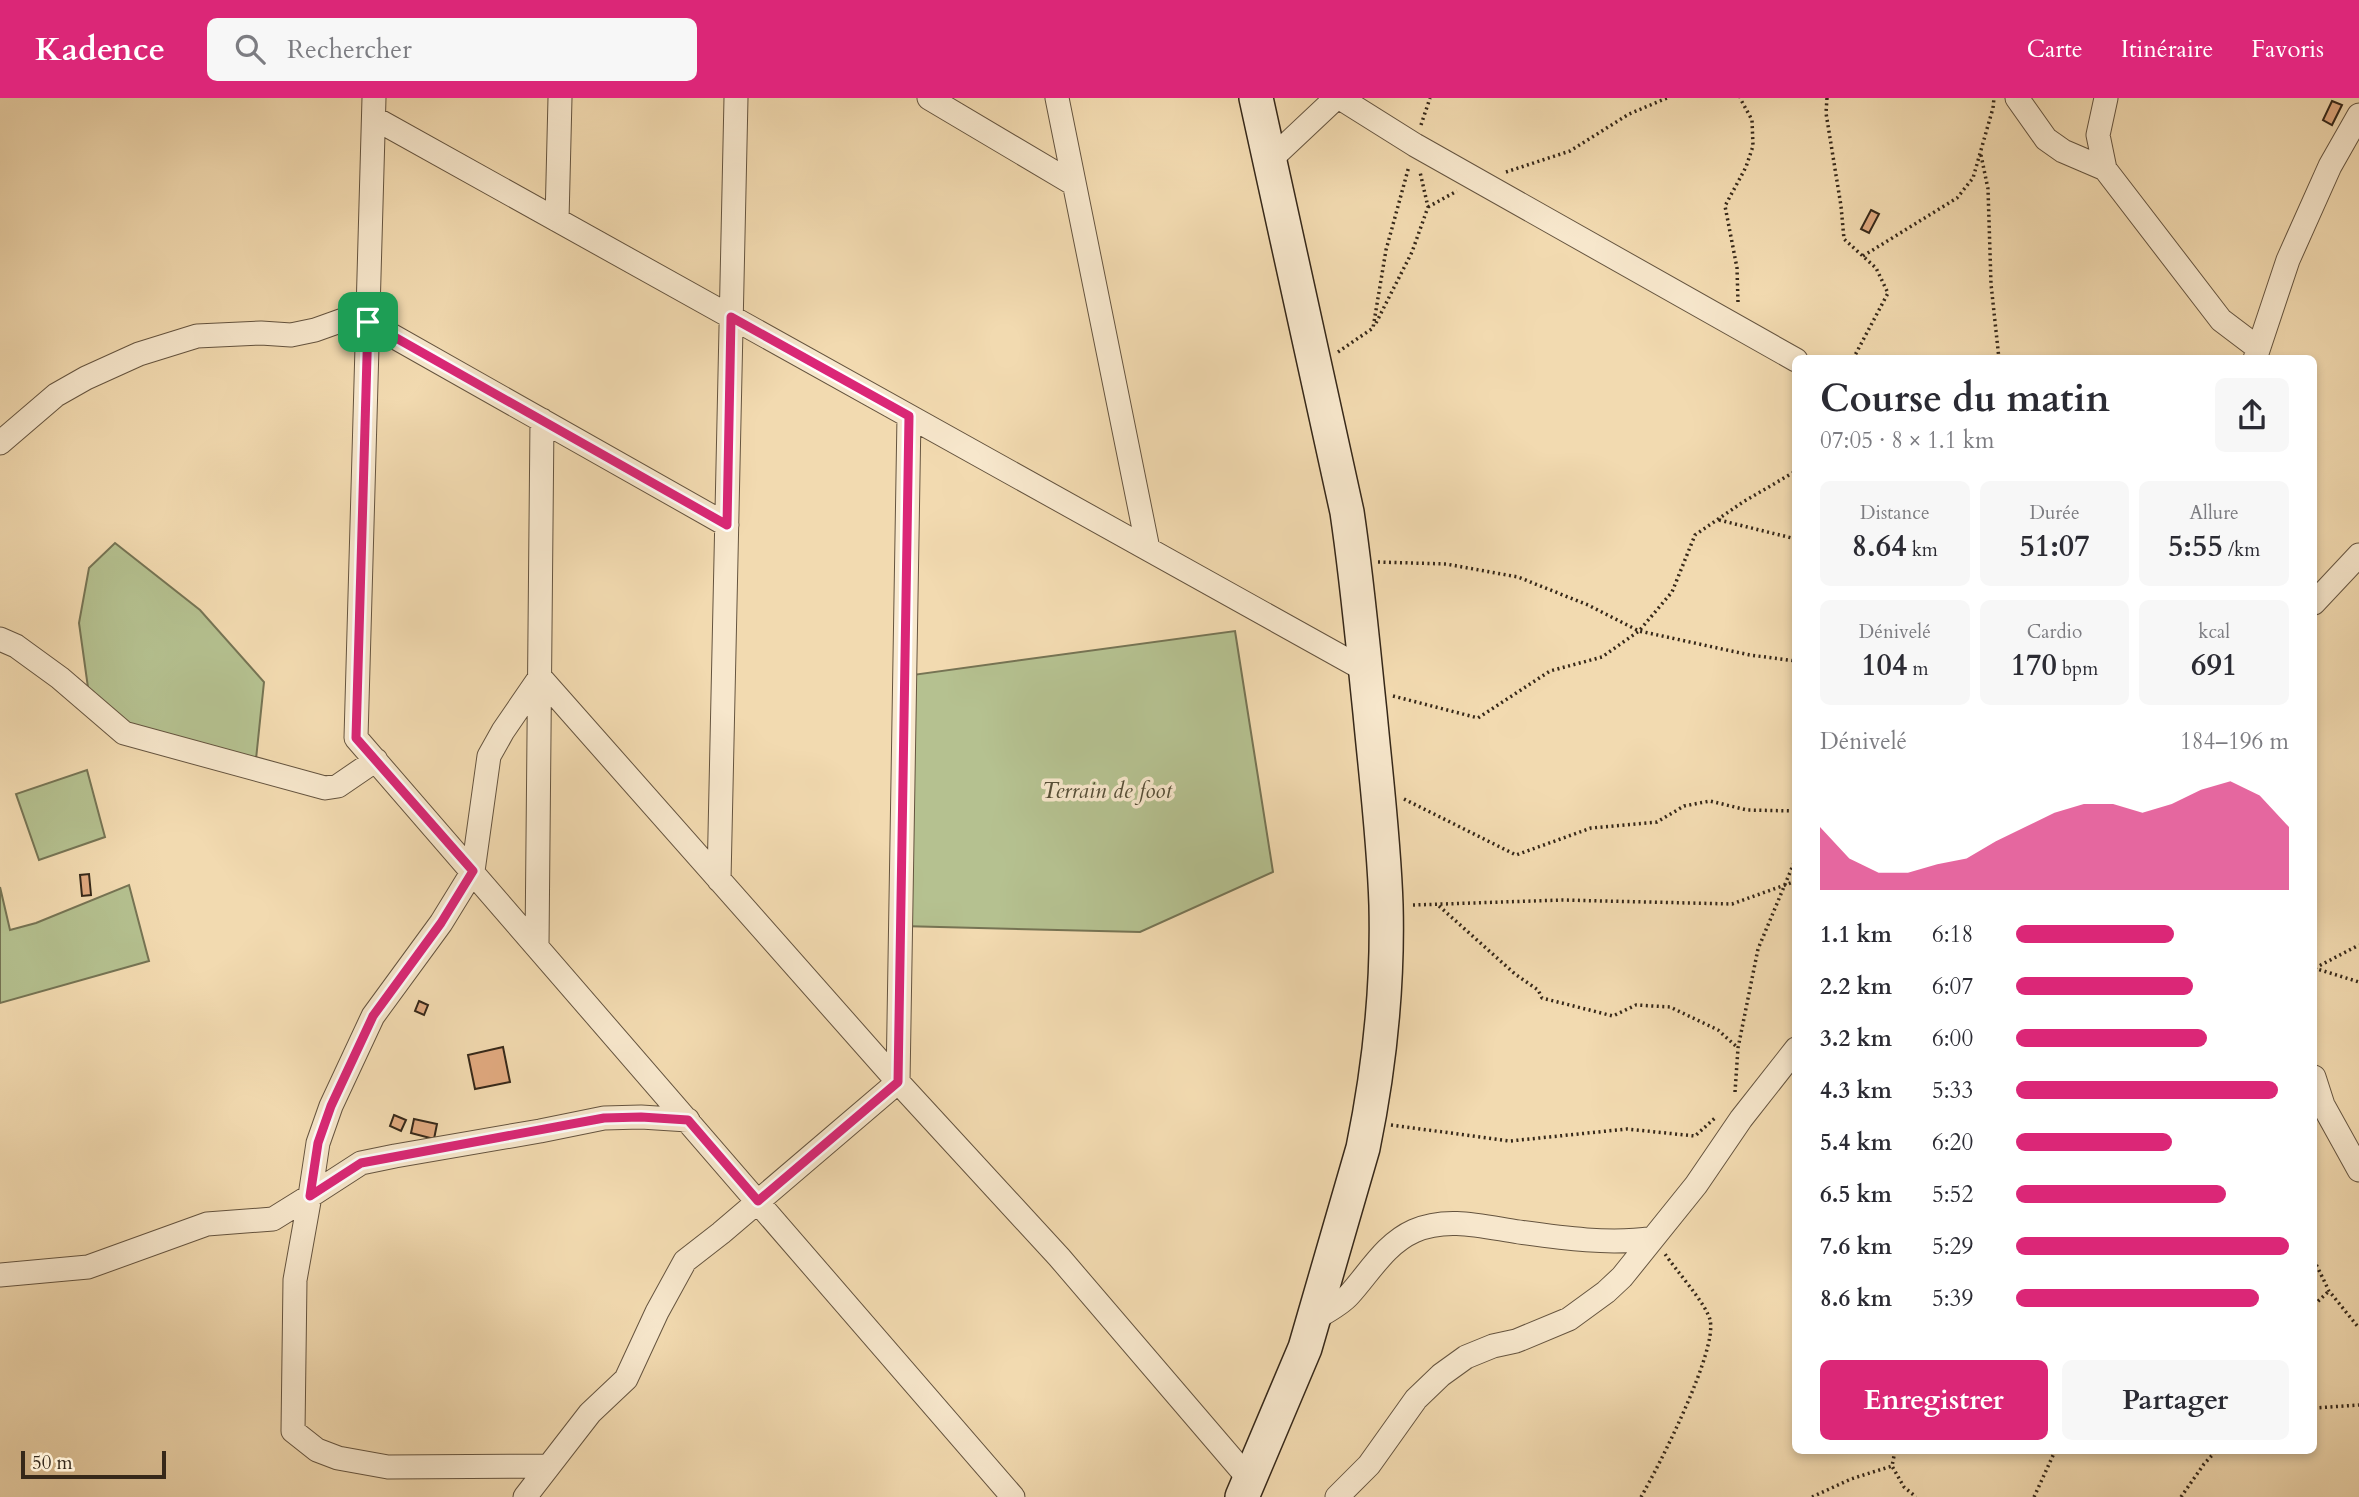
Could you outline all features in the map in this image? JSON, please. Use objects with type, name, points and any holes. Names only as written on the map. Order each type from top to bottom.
[{"type":"main road","points":[[1246,1489],[1282,1405],[1314,1319],[1363,1148],[1383,1006],[1386,906],[1377,786],[1347,512],[1256,98]]},
{"type":"street","points":[[557,220],[560,98]]},
{"type":"street","points":[[719,880],[736,98]]},
{"type":"street","points":[[929,98],[1074,184]]},
{"type":"street","points":[[1057,98],[1148,549]]},
{"type":"street","points":[[1268,162],[1338,98],[1476,180],[1792,358]]},
{"type":"street","points":[[2017,98],[2046,139],[2063,151],[2105,169]]},
{"type":"street","points":[[2106,98],[2098,135],[2105,169],[2221,320],[2256,354],[2288,260],[2330,166],[2359,115]]},
{"type":"street","points":[[1013,1497],[356,738],[374,108],[557,220],[1148,549],[1366,680]]},
{"type":"street","points":[[0,443],[56,395],[139,354],[197,336],[261,332],[291,335],[343,320],[368,322],[727,525]]},
{"type":"street","points":[[526,1497],[590,1413],[626,1379],[657,1312],[685,1261],[898,1082],[909,416]]},
{"type":"street","points":[[537,945],[542,420]]},
{"type":"street","points":[[2317,600],[2359,555]]},
{"type":"street","points":[[0,639],[16,646],[60,678],[124,733],[325,788],[338,786],[376,760]]},
{"type":"street","points":[[540,677],[489,756],[473,871],[441,923],[373,1016],[331,1106],[318,1143],[295,1280],[293,1431],[317,1450],[338,1458],[388,1467],[549,1466]]},
{"type":"street","points":[[540,677],[898,1082],[1059,1257],[1246,1489]]},
{"type":"street","points":[[1338,1497],[1369,1465],[1416,1399],[1441,1375],[1466,1357],[1493,1346],[1516,1341],[1569,1319],[1606,1292],[1715,1160],[1737,1110],[1792,1053]]},
{"type":"street","points":[[2317,1086],[2323,1105],[2359,1170]]},
{"type":"street","points":[[0,1275],[88,1267],[207,1224],[273,1219],[361,1163],[604,1118],[688,1120]]},
{"type":"street","points":[[1314,1319],[1349,1295],[1382,1255],[1401,1239],[1427,1226],[1457,1223],[1633,1242],[1653,1238]]},
{"type":"path","points":[[1373,328],[1386,250],[1430,98]]},
{"type":"path","points":[[1428,207],[1476,180],[1570,151],[1629,114],[1667,98]]},
{"type":"path","points":[[1738,327],[1737,268],[1725,206],[1746,167],[1753,146],[1752,120],[1740,98]]},
{"type":"path","points":[[1827,98],[1826,113],[1844,239],[1876,268],[1888,293],[1855,355]]},
{"type":"path","points":[[1863,256],[1957,198],[1973,178],[1994,98]]},
{"type":"path","points":[[1315,367],[1373,328],[1412,252],[1428,207],[1415,145]]},
{"type":"path","points":[[1980,153],[1988,189],[1991,284],[2000,355]]},
{"type":"path","points":[[1366,680],[1478,718],[1550,671],[1602,657],[1639,631],[1672,592],[1695,535],[1792,474]]},
{"type":"path","points":[[1718,520],[1792,538]]},
{"type":"path","points":[[1354,561],[1446,564],[1518,577],[1588,605],[1639,631],[1750,655],[1792,660]]},
{"type":"path","points":[[1377,786],[1516,855],[1591,828],[1657,822],[1684,806],[1710,801],[1746,810],[1792,811]]},
{"type":"path","points":[[1368,1121],[1421,1131],[1510,1141],[1627,1129],[1695,1136],[1737,1110],[1738,1048],[1758,949],[1792,867]]},
{"type":"path","points":[[1386,906],[1562,900],[1731,904],[1792,883]]},
{"type":"path","points":[[1437,904],[1515,974],[1538,990],[1542,998],[1613,1016],[1636,1005],[1670,1007],[1718,1030],[1738,1048]]},
{"type":"path","points":[[2317,966],[2359,945]]},
{"type":"path","points":[[2317,969],[2359,982]]},
{"type":"path","points":[[1641,1497],[1698,1377],[1713,1332],[1709,1316],[1653,1238]]},
{"type":"path","points":[[2317,1266],[2329,1291],[2359,1328]]},
{"type":"path","points":[[2317,1303],[2329,1291]]},
{"type":"path","points":[[2317,1408],[2359,1405]]},
{"type":"path","points":[[1894,1454],[1892,1466],[1904,1487],[1916,1497]]},
{"type":"path","points":[[2034,1497],[2054,1454]]},
{"type":"path","points":[[2181,1497],[2213,1454]]},
{"type":"path","points":[[1812,1497],[1851,1479],[1892,1466]]},
{"type":"green space","points":[[115,543],[200,610],[264,682],[255,769],[124,733],[90,702],[79,623],[89,568]]},
{"type":"green space","name":"Terrain de foot","points":[[1235,631],[1273,872],[1140,932],[901,926],[905,676]]},
{"type":"green space","points":[[87,770],[105,837],[39,860],[16,794]]},
{"type":"green space","points":[[129,885],[149,961],[0,1003],[0,887],[10,930],[36,923]]},
{"type":"building","points":[[2332,101],[2342,105],[2332,125],[2323,120]]},
{"type":"building","points":[[1871,210],[1879,214],[1869,233],[1861,229]]},
{"type":"building","points":[[89,874],[91,895],[82,896],[80,875]]},
{"type":"building","points":[[419,1001],[428,1005],[424,1015],[415,1011]]},
{"type":"building","points":[[503,1047],[510,1082],[475,1089],[468,1055]]},
{"type":"building","points":[[394,1115],[406,1120],[401,1131],[390,1126]]},
{"type":"building","points":[[414,1119],[437,1124],[434,1139],[411,1133]]},
{"type":"route","points":[[731,317],[909,416],[898,1082],[758,1201],[688,1120],[641,1117],[604,1118],[361,1163],[310,1196],[318,1143],[331,1106],[373,1016],[441,923],[473,871],[356,738],[368,322],[727,525],[731,317]]}]
